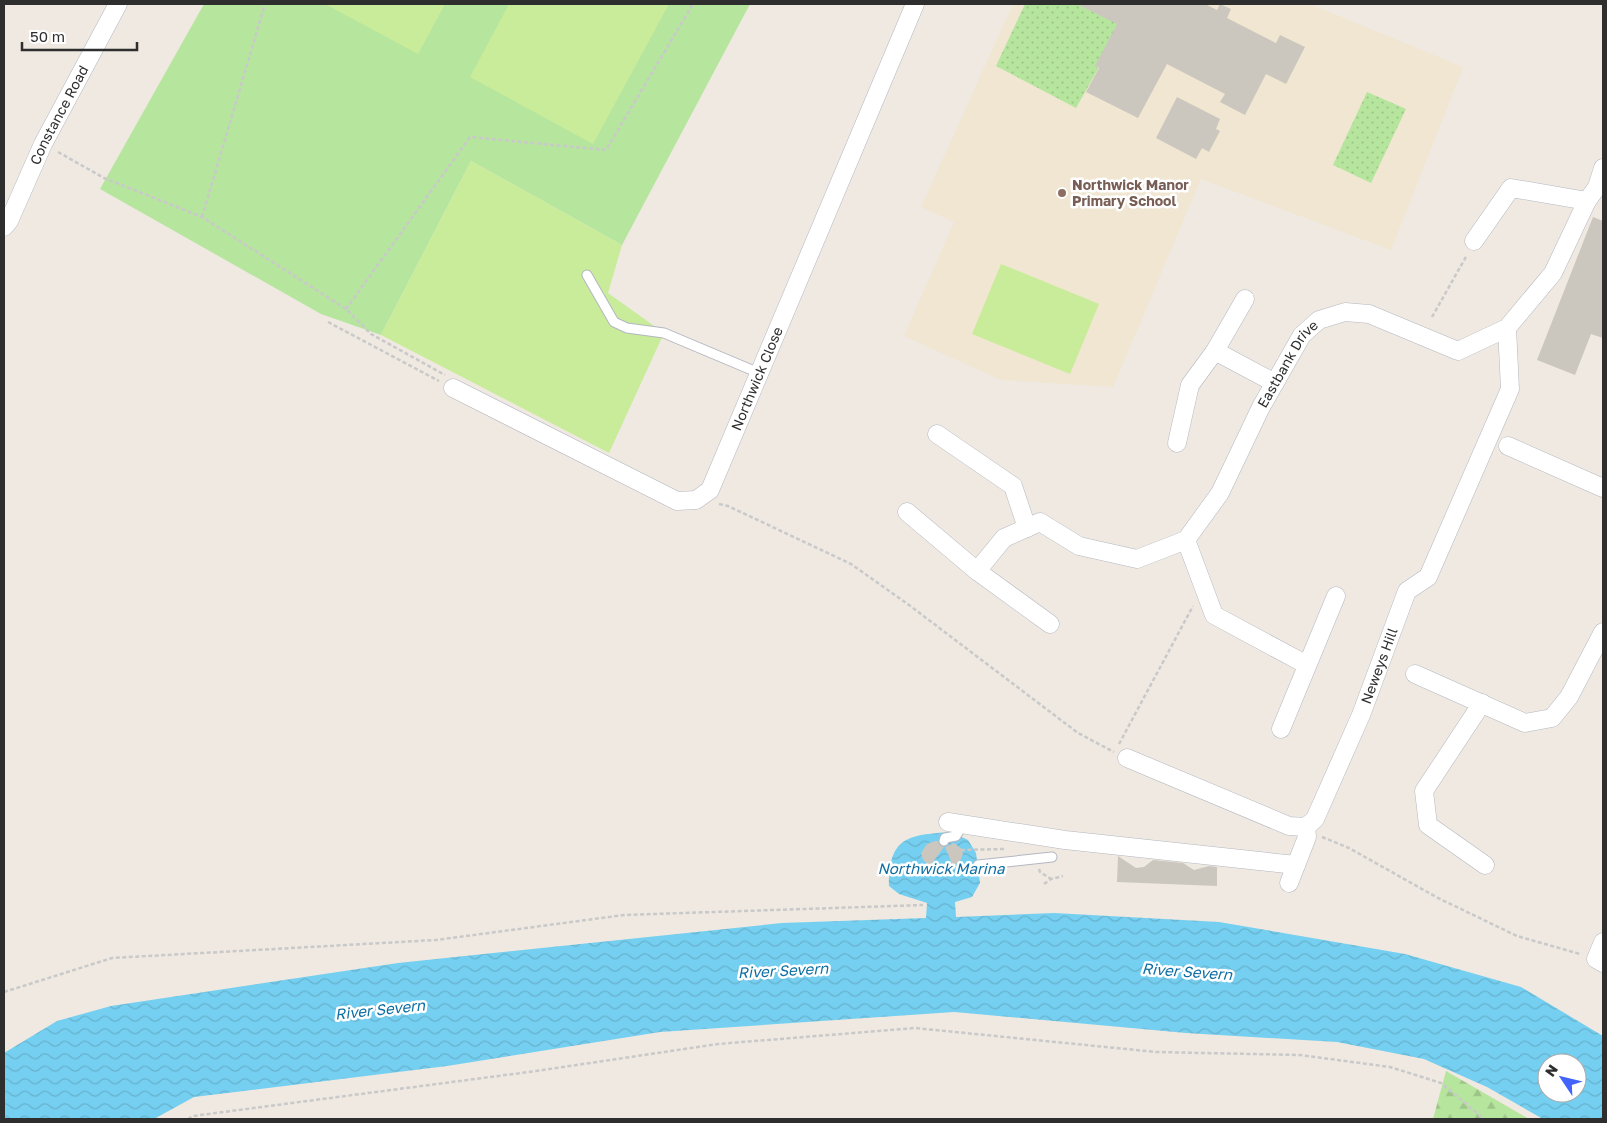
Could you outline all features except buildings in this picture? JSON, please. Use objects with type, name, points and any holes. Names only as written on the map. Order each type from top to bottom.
[{"type":"street","name":"Constance Road","points":[[4,227],[9,221],[43,144],[118,4]]},
{"type":"street","name":"Northwick Close","points":[[696,500],[710,490],[915,4]]},
{"type":"street","name":"Eastbank Drive","points":[[1186,540],[1220,493],[1275,383],[1302,335],[1319,320],[1346,312],[1369,314],[1458,351],[1507,328],[1553,273],[1587,202],[1600,188],[1603,168]]},
{"type":"street","points":[[1474,241],[1511,188],[1587,202]]},
{"type":"street","points":[[1177,443],[1190,384],[1215,351],[1245,299]]},
{"type":"street","name":"Neweys Hill","points":[[1306,827],[1315,819],[1361,715],[1407,592],[1428,577],[1510,390],[1507,328]]},
{"type":"street","points":[[1215,351],[1275,383]]},
{"type":"street","points":[[453,388],[676,501],[696,500]]},
{"type":"street","points":[[937,434],[1013,486],[1027,528]]},
{"type":"street","points":[[1508,446],[1603,488]]},
{"type":"street","points":[[908,512],[976,572],[1050,624]]},
{"type":"street","points":[[976,572],[1004,538],[1040,522],[1080,546],[1137,559],[1186,540],[1214,616],[1307,665]]},
{"type":"street","points":[[1281,729],[1336,596]]},
{"type":"street","points":[[1415,674],[1525,723],[1552,718],[1568,697],[1603,632]]},
{"type":"street","points":[[1482,703],[1424,791],[1428,825],[1485,865]]},
{"type":"street","points":[[1121,755],[1288,826],[1306,827],[1307,837],[1290,883]]},
{"type":"street","points":[[955,823],[1065,840],[1296,865]]},
{"type":"street","points":[[1600,961],[1603,942]]},
{"type":"lane","points":[[587,275],[614,322],[627,328],[664,333],[759,373]]},
{"type":"lane","points":[[944,840],[945,838],[956,836],[955,823]]},
{"type":"lane","points":[[978,865],[1052,857]]},
{"type":"path","points":[[202,217],[265,4]]},
{"type":"path","points":[[43,144],[104,178],[202,217],[346,309],[470,136],[606,150],[693,4]]},
{"type":"path","points":[[1432,317],[1474,241]]},
{"type":"path","points":[[328,322],[453,388]]},
{"type":"path","points":[[696,500],[728,506],[851,564],[909,605],[1078,733],[1121,755],[1195,602],[1206,593]]},
{"type":"path","points":[[1306,827],[1312,833],[1349,848],[1438,898],[1517,936],[1600,961]]},
{"type":"path","points":[[1044,884],[1051,879],[1063,876]]},
{"type":"path","points":[[4,992],[112,958],[436,940],[624,915],[923,905]]},
{"type":"path","points":[[188,1119],[193,1116],[536,1071],[718,1044],[915,1028],[1156,1052],[1300,1055],[1390,1067],[1441,1084],[1484,1119]]},
{"type":"shaded area","name":"Northwick Manor Primary School","points":[[1013,4],[1310,4],[1463,67],[1391,250],[1201,179],[1113,387],[1001,380],[904,336],[954,222],[921,207]]},
{"type":"green space","points":[[204,4],[750,4],[622,245],[471,161],[381,335],[321,314],[100,189]]},
{"type":"green space","points":[[325,4],[445,4],[418,54]]},
{"type":"green space","points":[[509,4],[669,4],[593,144],[470,77]]},
{"type":"green space","points":[[1025,4],[1077,4],[1138,33],[1096,66],[1098,69],[1076,108],[996,66]]},
{"type":"green space","points":[[1367,92],[1406,109],[1371,183],[1333,165]]},
{"type":"green space","points":[[471,161],[622,245],[608,293],[664,333],[609,453],[381,335]]},
{"type":"green space","points":[[1001,264],[1099,304],[1070,374],[972,334]]},
{"type":"green space","points":[[1446,1071],[1529,1119],[1433,1119]]},
{"type":"water","points":[[951,832],[968,840],[976,853],[980,883],[972,897],[955,902],[956,917],[1054,913],[1219,922],[1405,954],[1521,987],[1603,1036],[1603,1119],[1543,1119],[1487,1087],[1424,1059],[1337,1042],[1186,1033],[954,1012],[660,1032],[447,1066],[194,1097],[154,1119],[4,1119],[4,1053],[57,1021],[111,1006],[398,963],[782,923],[926,918],[927,903],[899,894],[889,886],[890,870],[897,848],[912,837]]},
{"type":"place","name":"Northwick Manor Primary School","points":[[1062,193]]},
{"type":"water label","name":"Northwick Marina","points":[[941,869]]},
{"type":"water label","name":"River Severn","points":[[783,971]]},
{"type":"water label","name":"River Severn","points":[[1187,972]]},
{"type":"water label","name":"River Severn","points":[[380,1010]]}]
